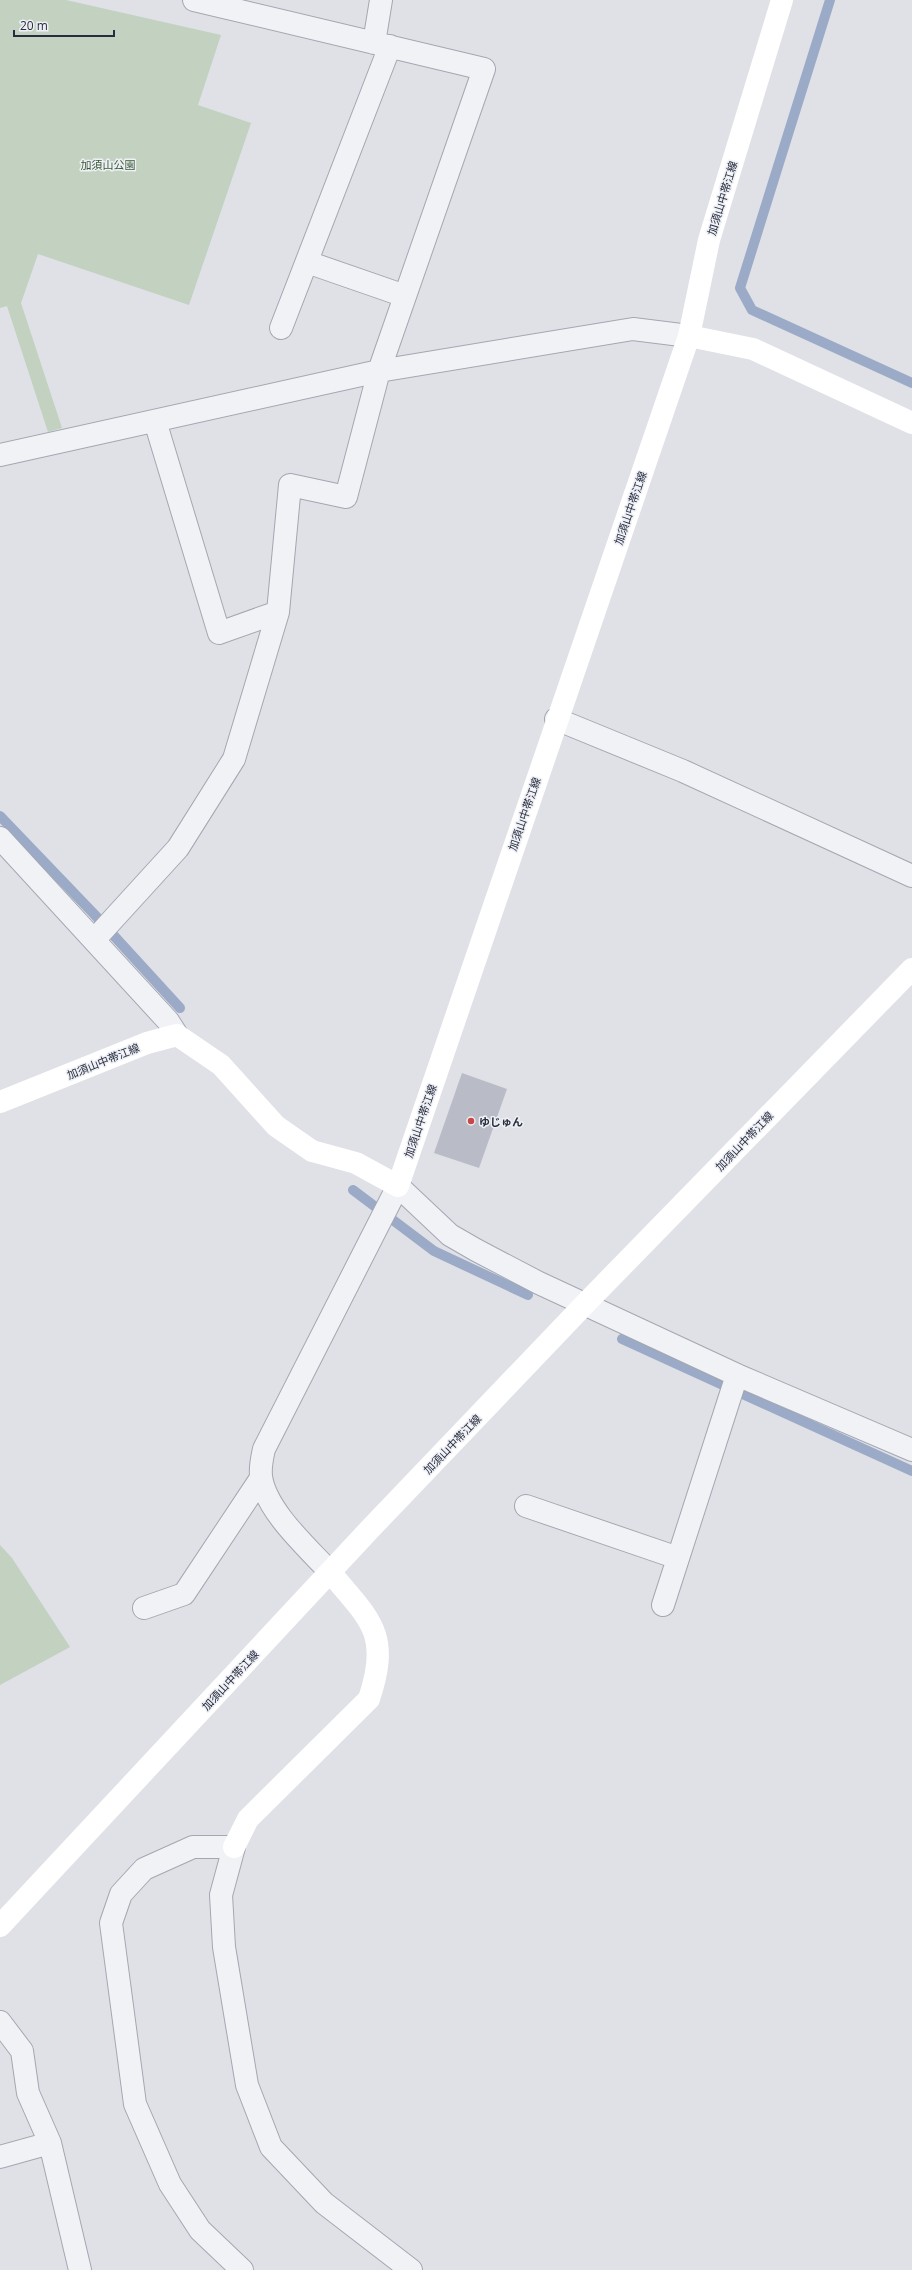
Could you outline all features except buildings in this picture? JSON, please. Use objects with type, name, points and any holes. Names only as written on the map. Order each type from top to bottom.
[{"type":"main road","name":"加須山中帯江線","points":[[389,1202],[689,336],[709,240],[782,0]]},
{"type":"main road","points":[[689,336],[753,349],[912,423]]},
{"type":"main road","name":"加須山中帯江線","points":[[0,1926],[330,1572],[585,1304],[912,969]]},
{"type":"main road","name":"加須山中帯江線","points":[[0,1102],[147,1043],[177,1035]]},
{"type":"main road","points":[[177,1035],[221,1066],[276,1126],[312,1151],[356,1163],[389,1202]]},
{"type":"main road","points":[[234,1848],[248,1819],[369,1698],[378,1674],[378,1646],[371,1622],[330,1572]]},
{"type":"street","points":[[103,931],[178,848],[234,759],[278,612],[290,485],[346,497],[378,371],[484,69],[194,0]]},
{"type":"street","points":[[281,328],[307,262],[382,44],[381,0]]},
{"type":"street","points":[[307,262],[405,296]]},
{"type":"street","points":[[0,455],[378,371],[633,329],[689,336]]},
{"type":"street","points":[[154,421],[219,633],[278,612]]},
{"type":"street","points":[[556,719],[683,771],[912,876]]},
{"type":"street","points":[[0,838],[103,931],[177,1035]]},
{"type":"street","points":[[330,1572],[283,1520],[270,1499],[261,1478],[261,1463],[264,1449],[389,1202],[476,1250],[585,1304],[734,1385],[912,1450]]},
{"type":"street","points":[[663,1605],[734,1385]]},
{"type":"street","points":[[144,1608],[184,1594],[261,1478]]},
{"type":"street","points":[[526,1506],[678,1558]]},
{"type":"street","points":[[242,2270],[200,2230],[170,2184],[135,2104],[112,1923],[121,1894],[144,1868],[193,1848],[234,1848],[221,1895],[224,1947],[247,2085],[271,2147],[324,2202],[411,2270]]},
{"type":"street","points":[[1,2023],[22,2051],[28,2093],[50,2143],[80,2270]]},
{"type":"street","points":[[0,2157],[50,2143]]},
{"type":"green space","name":"加須山公園","points":[[0,0],[66,0],[221,35],[198,105],[251,123],[189,305],[38,254],[21,303],[62,428],[48,432],[7,306],[0,308]]},
{"type":"green space","points":[[0,1545],[12,1558],[70,1647],[0,1685]]},
{"type":"waterway","points":[[830,0],[740,288],[752,310],[912,383]]},
{"type":"waterway","points":[[0,816],[94,914],[180,1008]]},
{"type":"waterway","points":[[353,1190],[434,1251],[528,1295]]},
{"type":"waterway","points":[[622,1339],[912,1471]]},
{"type":"place","name":"ゆじゅん","points":[[471,1121]]}]
